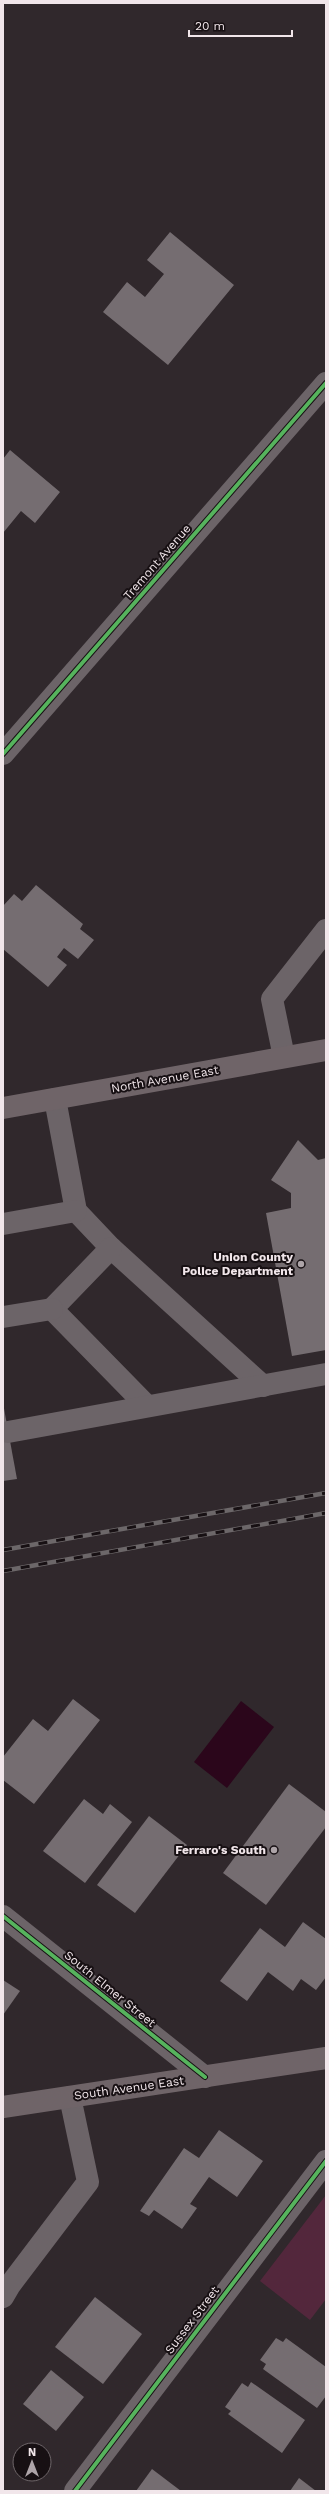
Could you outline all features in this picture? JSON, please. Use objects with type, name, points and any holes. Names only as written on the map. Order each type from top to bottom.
[{"type":"main road","name":"North Avenue East","points":[[3,1108],[326,1050]]},
{"type":"main road","name":"South Avenue East","points":[[3,2107],[326,2058]]},
{"type":"street","name":"Tremont Avenue","points":[[3,754],[326,383]]},
{"type":"street","points":[[284,1057],[272,999],[326,930]]},
{"type":"street","points":[[55,1099],[76,1211],[111,1248],[263,1386]]},
{"type":"street","points":[[3,1224],[76,1211]]},
{"type":"street","points":[[3,1317],[52,1309],[111,1248]]},
{"type":"street","points":[[52,1309],[147,1406]]},
{"type":"street","points":[[8,1432],[326,1374]]},
{"type":"street","name":"South Elmer Street","points":[[3,1916],[205,2077]]},
{"type":"street","points":[[3,2297],[88,2182],[70,2097]]},
{"type":"street","name":"Sussex Street","points":[[75,2491],[326,2160]]},
{"type":"shaded area","points":[[241,1701],[274,1727],[227,1788],[194,1762]]},
{"type":"shaded area","points":[[326,2195],[326,2299],[310,2320],[260,2281]]},
{"type":"building","points":[[170,232],[234,285],[168,365],[103,312],[127,282],[145,297],[164,274],[147,260]]},
{"type":"building","points":[[10,450],[60,492],[35,523],[21,511],[3,533],[3,459]]},
{"type":"building","points":[[36,885],[83,924],[80,929],[94,940],[78,959],[64,948],[57,957],[67,965],[48,987],[3,949],[3,906],[14,894],[22,901]]},
{"type":"building","name":"Union County Police Department","points":[[298,1140],[318,1160],[326,1158],[326,1350],[292,1356],[266,1213],[291,1208],[291,1193],[271,1180]]},
{"type":"building","points":[[3,1403],[17,1479],[3,1481]]},
{"type":"building","points":[[73,1699],[100,1720],[34,1804],[3,1780],[3,1757],[33,1719],[48,1731]]},
{"type":"building","name":"Ferraro's South","points":[[289,1784],[326,1812],[326,1827],[266,1905],[223,1873]]},
{"type":"building","points":[[84,1799],[103,1814],[110,1804],[132,1822],[85,1883],[43,1851]]},
{"type":"building","points":[[149,1816],[187,1845],[135,1913],[97,1885]]},
{"type":"building","points":[[303,1922],[326,1939],[326,1977],[316,1990],[301,1979],[293,1991],[268,1972],[247,2001],[220,1981],[260,1928],[285,1947]]},
{"type":"building","points":[[3,1980],[20,1991],[3,2015]]},
{"type":"building","points":[[219,2130],[263,2161],[237,2197],[209,2177],[190,2204],[197,2208],[182,2229],[154,2210],[149,2216],[140,2211],[184,2148],[199,2158]]},
{"type":"building","points":[[95,2297],[142,2334],[103,2384],[55,2347]]},
{"type":"building","points":[[276,2338],[283,2342],[286,2338],[326,2367],[326,2396],[317,2408],[263,2369],[266,2364],[260,2360]]},
{"type":"building","points":[[51,2370],[84,2397],[56,2431],[23,2404]]},
{"type":"building","points":[[251,2382],[305,2420],[282,2453],[228,2414],[231,2411],[225,2407],[242,2383],[248,2387]]},
{"type":"building","points":[[152,2469],[181,2491],[136,2491]]},
{"type":"building","points":[[299,2478],[316,2491],[290,2491]]},
{"type":"railway","points":[[3,1550],[326,1493]]},
{"type":"railway","points":[[3,1571],[326,1513]]},
{"type":"cycle path","points":[[3,754],[326,383]]},
{"type":"cycle path","points":[[3,1916],[205,2077]]},
{"type":"cycle path","points":[[75,2491],[326,2161]]},
{"type":"place","name":"Union County Police Department","points":[[301,1264]]},
{"type":"place","name":"Ferraro's South","points":[[274,1850]]}]
